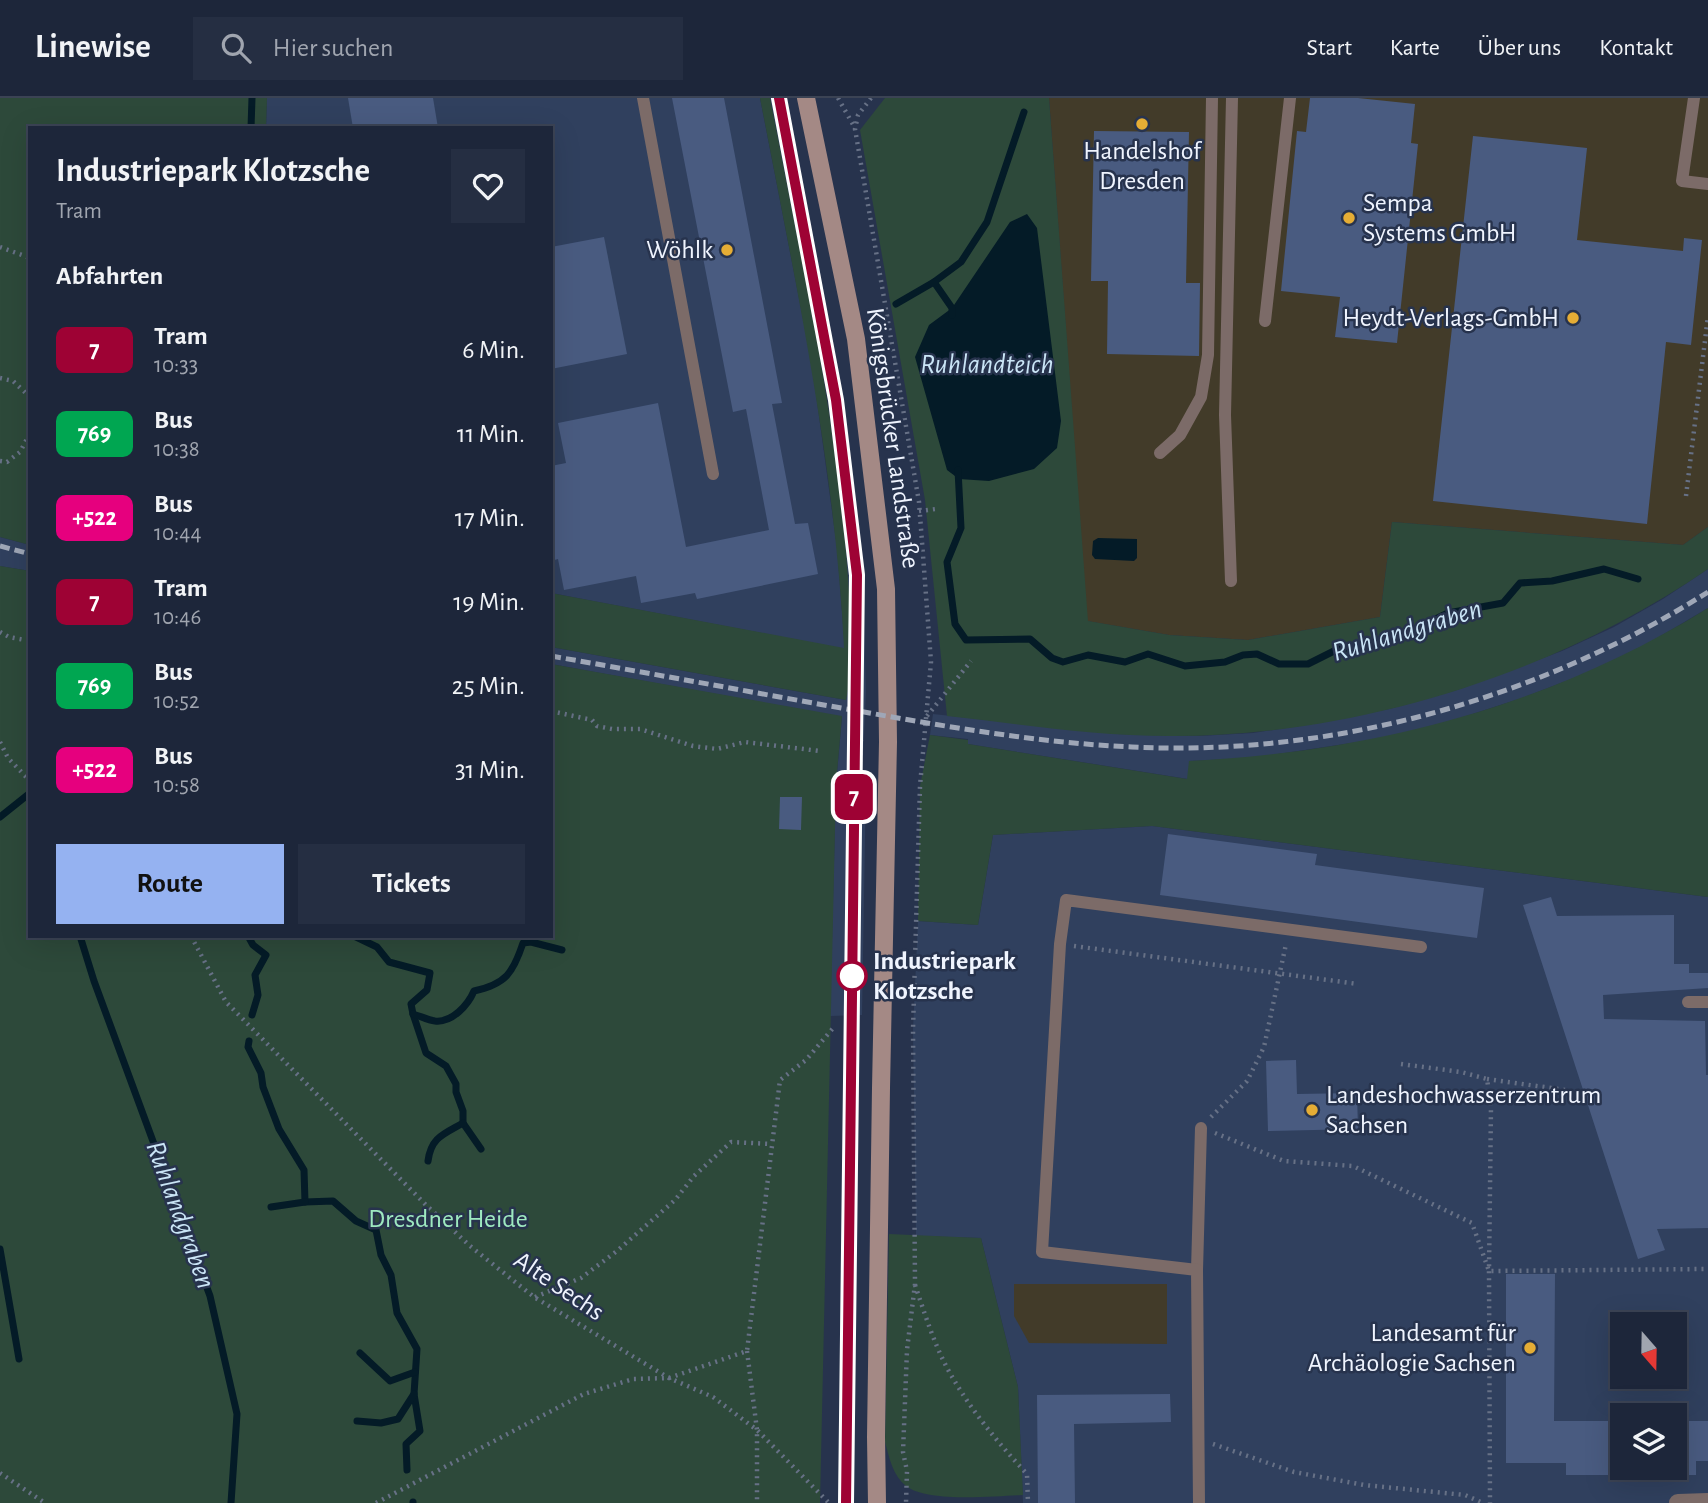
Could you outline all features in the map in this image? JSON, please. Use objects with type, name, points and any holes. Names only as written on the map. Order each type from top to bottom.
[{"type":"main road","name":"Königsbrücker Landstraße","points":[[806,98],[856,340],[887,589],[888,742],[880,1116],[877,1503]]},
{"type":"street","points":[[1678,1503],[1708,1502]]},
{"type":"lane","points":[[643,98],[713,474]]},
{"type":"lane","points":[[1160,453],[1180,435],[1201,397],[1208,355],[1212,98]]},
{"type":"lane","points":[[1231,581],[1224,415],[1232,98]]},
{"type":"lane","points":[[1265,321],[1290,98]]},
{"type":"lane","points":[[1695,98],[1682,181],[1708,184]]},
{"type":"lane","points":[[1197,1270],[1042,1252],[1060,944],[1066,900],[1421,947]]},
{"type":"lane","points":[[1688,1002],[1708,1002]]},
{"type":"lane","points":[[1199,1503],[1197,1270],[1201,1128]]},
{"type":"path","points":[[838,98],[855,129],[919,512],[931,662],[920,786],[913,1030],[915,1284],[907,1350],[903,1452],[907,1471],[906,1503]]},
{"type":"path","points":[[855,129],[858,115],[871,98]]},
{"type":"path","points":[[0,247],[28,257]]},
{"type":"path","points":[[1686,496],[1708,316]]},
{"type":"path","points":[[0,378],[13,381],[28,395]]},
{"type":"path","points":[[0,461],[6,462],[20,452],[28,437]]},
{"type":"path","points":[[919,512],[936,509]]},
{"type":"path","points":[[0,632],[9,637],[28,641]]},
{"type":"path","points":[[926,717],[971,661]]},
{"type":"path","points":[[553,711],[592,720],[597,726],[640,729],[693,746],[717,749],[745,742],[820,751]]},
{"type":"path","points":[[859,783],[861,740]]},
{"type":"path","points":[[0,742],[8,758],[28,779]]},
{"type":"path","points":[[1289,930],[1264,1047],[1247,1081],[1201,1128],[1284,1161],[1353,1166],[1472,1223],[1489,1271]]},
{"type":"path","name":"Alte Sechs","points":[[192,938],[226,1002],[470,1247],[534,1297],[669,1378],[713,1397],[757,1430],[829,1503]]},
{"type":"path","points":[[1060,944],[1358,984]]},
{"type":"path","points":[[757,1503],[757,1430],[747,1351],[780,1080],[806,1060],[834,1027]]},
{"type":"path","points":[[1402,1064],[1565,1090]]},
{"type":"path","points":[[1487,1079],[1491,1106],[1490,1503]]},
{"type":"path","points":[[534,1297],[581,1278],[617,1251],[675,1200],[694,1176],[732,1142],[772,1144]]},
{"type":"path","points":[[1489,1271],[1708,1269]]},
{"type":"path","points":[[915,1284],[931,1331],[953,1380],[999,1445],[1027,1474],[1028,1503]]},
{"type":"path","points":[[376,1503],[584,1394],[633,1380],[669,1378],[747,1351]]},
{"type":"path","points":[[1199,1439],[1294,1472],[1364,1485],[1465,1495],[1483,1503]]},
{"type":"path","points":[[0,1473],[45,1503]]},
{"type":"shaded area","points":[[267,98],[760,98],[812,365],[837,548],[845,649],[553,593],[553,126],[266,126]]},
{"type":"shaded area","points":[[770,98],[784,98],[798,162],[843,400],[863,581],[866,692],[862,778],[866,779],[862,1015],[830,1016],[836,784],[842,717],[553,664],[553,647],[846,700],[850,648],[848,580],[837,461],[828,399]]},
{"type":"shaded area","points":[[1049,98],[1708,98],[1708,527],[1683,545],[1392,522],[1380,617],[1248,640],[1169,635],[1087,621]]},
{"type":"shaded area","points":[[0,537],[28,544],[28,571],[0,566]]},
{"type":"shaded area","points":[[1708,569],[1708,608],[1649,643],[1592,671],[1522,698],[1391,737],[1252,758],[1190,761],[1188,779],[968,744],[968,739],[930,735],[933,714],[1118,734],[1199,736],[1253,733],[1389,709],[1457,690],[1562,651],[1614,627]]},
{"type":"shaded area","points":[[1152,826],[1708,897],[1708,1503],[1023,1503],[1018,1387],[981,1238],[916,1236],[913,1030],[918,921],[978,925],[993,835]]},
{"type":"shaded area","points":[[1014,1284],[1167,1284],[1167,1344],[1029,1343],[1014,1316]]},
{"type":"green space","points":[[0,98],[267,98],[266,126],[28,126],[28,544],[0,537]]},
{"type":"green space","points":[[760,98],[770,98],[833,438],[850,607],[851,666],[846,700],[553,647],[553,593],[844,648],[832,510],[800,303]]},
{"type":"green space","points":[[885,98],[1049,98],[1088,621],[1169,635],[1248,640],[1380,617],[1392,522],[1683,545],[1708,527],[1708,569],[1585,640],[1519,668],[1450,692],[1380,711],[1310,725],[1239,733],[1169,736],[1057,729],[947,716],[925,500],[860,130]]},
{"type":"green space","name":"Dresdner Heide","points":[[0,566],[28,571],[28,938],[553,938],[553,664],[842,716],[836,784],[820,1503],[0,1503]]},
{"type":"green space","points":[[1708,608],[1708,897],[1152,826],[993,835],[978,925],[918,921],[920,786],[930,735],[968,740],[968,744],[1187,779],[1189,761],[1326,747],[1459,718],[1523,697],[1586,672],[1648,642]]},
{"type":"green space","points":[[889,1234],[981,1238],[1018,1387],[1023,1495],[929,1495],[906,1486],[895,1472],[885,1442]]},
{"type":"water","name":"Ruhlandteich","points":[[1027,214],[1037,228],[1061,421],[1057,448],[1034,469],[989,481],[959,479],[947,470],[915,357],[929,325],[952,308],[1010,222]]},
{"type":"water","points":[[1098,538],[1137,539],[1137,558],[1134,561],[1095,559],[1092,555],[1093,541]]},
{"type":"building","points":[[348,98],[433,98],[438,126],[353,126]]},
{"type":"building","points":[[672,98],[724,98],[782,403],[772,404],[795,524],[808,523],[818,574],[697,599],[695,593],[641,603],[636,576],[564,590],[558,559],[553,560],[553,466],[566,463],[558,423],[658,403],[686,547],[769,530],[746,409],[733,412]]},
{"type":"building","name":"Sempa Systems GmbH","points":[[1310,98],[1358,98],[1415,104],[1411,143],[1418,144],[1397,343],[1335,337],[1340,297],[1281,291],[1297,131],[1306,132]]},
{"type":"building","points":[[1094,131],[1189,132],[1186,283],[1200,283],[1199,356],[1107,354],[1108,281],[1091,281]]},
{"type":"building","name":"Heydt-Verlags-GmbH","points":[[1473,136],[1587,148],[1577,240],[1683,251],[1684,238],[1702,240],[1691,345],[1666,342],[1647,524],[1433,501]]},
{"type":"building","points":[[604,237],[627,354],[553,369],[553,247]]},
{"type":"building","points":[[780,797],[802,797],[801,830],[779,829]]},
{"type":"building","points":[[1168,834],[1317,854],[1315,865],[1484,888],[1477,938],[1160,895]]},
{"type":"building","points":[[1551,897],[1557,916],[1674,915],[1674,964],[1689,964],[1689,973],[1708,973],[1708,988],[1603,995],[1604,1019],[1705,1021],[1708,1075],[1708,1228],[1657,1229],[1665,1250],[1638,1259],[1523,905]]},
{"type":"building","points":[[1296,1060],[1297,1094],[1357,1093],[1358,1129],[1268,1131],[1266,1061]]},
{"type":"building","name":"Landesamt für Archäologie Sachsen","points":[[1506,1274],[1555,1274],[1554,1421],[1610,1421],[1610,1475],[1566,1475],[1566,1463],[1506,1463]]},
{"type":"building","points":[[1170,1394],[1171,1422],[1074,1424],[1075,1503],[1038,1503],[1037,1395]]},
{"type":"building","points":[[1687,1421],[1708,1421],[1708,1461],[1696,1461],[1696,1475],[1687,1475]]},
{"type":"waterway","points":[[251,126],[252,98]]},
{"type":"waterway","points":[[934,282],[961,262],[987,222],[1024,112]]},
{"type":"waterway","name":"Ruhlandgraben","points":[[896,304],[934,282],[952,308],[952,315]]},
{"type":"waterway","name":"Ruhlandgraben","points":[[958,470],[961,528],[947,562],[955,624],[966,640],[1030,639],[1052,658],[1063,662],[1088,655],[1125,662],[1148,654],[1185,666],[1225,662],[1243,655],[1257,654],[1279,664],[1308,664],[1338,649],[1387,643],[1448,613],[1503,603],[1520,583],[1552,581],[1604,569],[1638,579]]},
{"type":"waterway","points":[[0,817],[28,795]]},
{"type":"waterway","name":"Ruhlandgraben","points":[[81,938],[210,1296],[237,1414],[231,1503]]},
{"type":"waterway","points":[[249,938],[253,945],[266,955],[255,975],[258,995],[252,1015]]},
{"type":"waterway","points":[[358,938],[377,947],[389,962],[430,973],[427,990],[411,1004],[413,1014],[426,1053],[446,1066],[456,1084],[463,1111],[463,1123],[481,1149]]},
{"type":"waterway","points":[[413,1014],[435,1021],[453,1016],[464,1007],[474,991],[494,985],[507,976],[523,943],[531,942],[562,950]]},
{"type":"waterway","points":[[249,1041],[248,1047],[261,1073],[263,1087],[279,1129],[304,1170],[305,1202],[333,1201],[356,1221],[376,1230],[381,1255],[391,1275],[397,1313],[417,1349],[414,1394],[420,1431],[406,1444],[407,1470]]},
{"type":"waterway","points":[[428,1161],[435,1141],[463,1123]]},
{"type":"waterway","points":[[271,1207],[305,1202]]},
{"type":"waterway","points":[[0,1249],[19,1359]]},
{"type":"waterway","points":[[360,1353],[390,1381],[415,1372]]},
{"type":"waterway","points":[[357,1421],[381,1423],[398,1419],[414,1394]]},
{"type":"tram line","points":[[779,98],[836,400],[857,575],[846,1503]]},
{"type":"tram line","name":"7","points":[[779,98],[836,400],[857,575],[846,1503]]},
{"type":"railway","points":[[0,546],[28,553]]},
{"type":"railway","points":[[553,656],[995,734],[1098,745],[1207,748],[1283,742],[1358,731],[1432,713],[1504,691],[1575,663],[1643,630],[1708,592]]},
{"type":"place","name":"Handelshof Dresden","points":[[1142,124]]},
{"type":"place","name":"Sempa Systems GmbH","points":[[1349,218]]},
{"type":"place","name":"Wöhlk","points":[[727,250]]},
{"type":"place","name":"Heydt-Verlags-GmbH","points":[[1573,318]]},
{"type":"place","name":"Industriepark Klotzsche","points":[[852,976]]},
{"type":"place","name":"Landeshochwasserzentrum Sachsen","points":[[1312,1110]]},
{"type":"place","name":"Landesamt für Archäologie Sachsen","points":[[1530,1348]]}]
